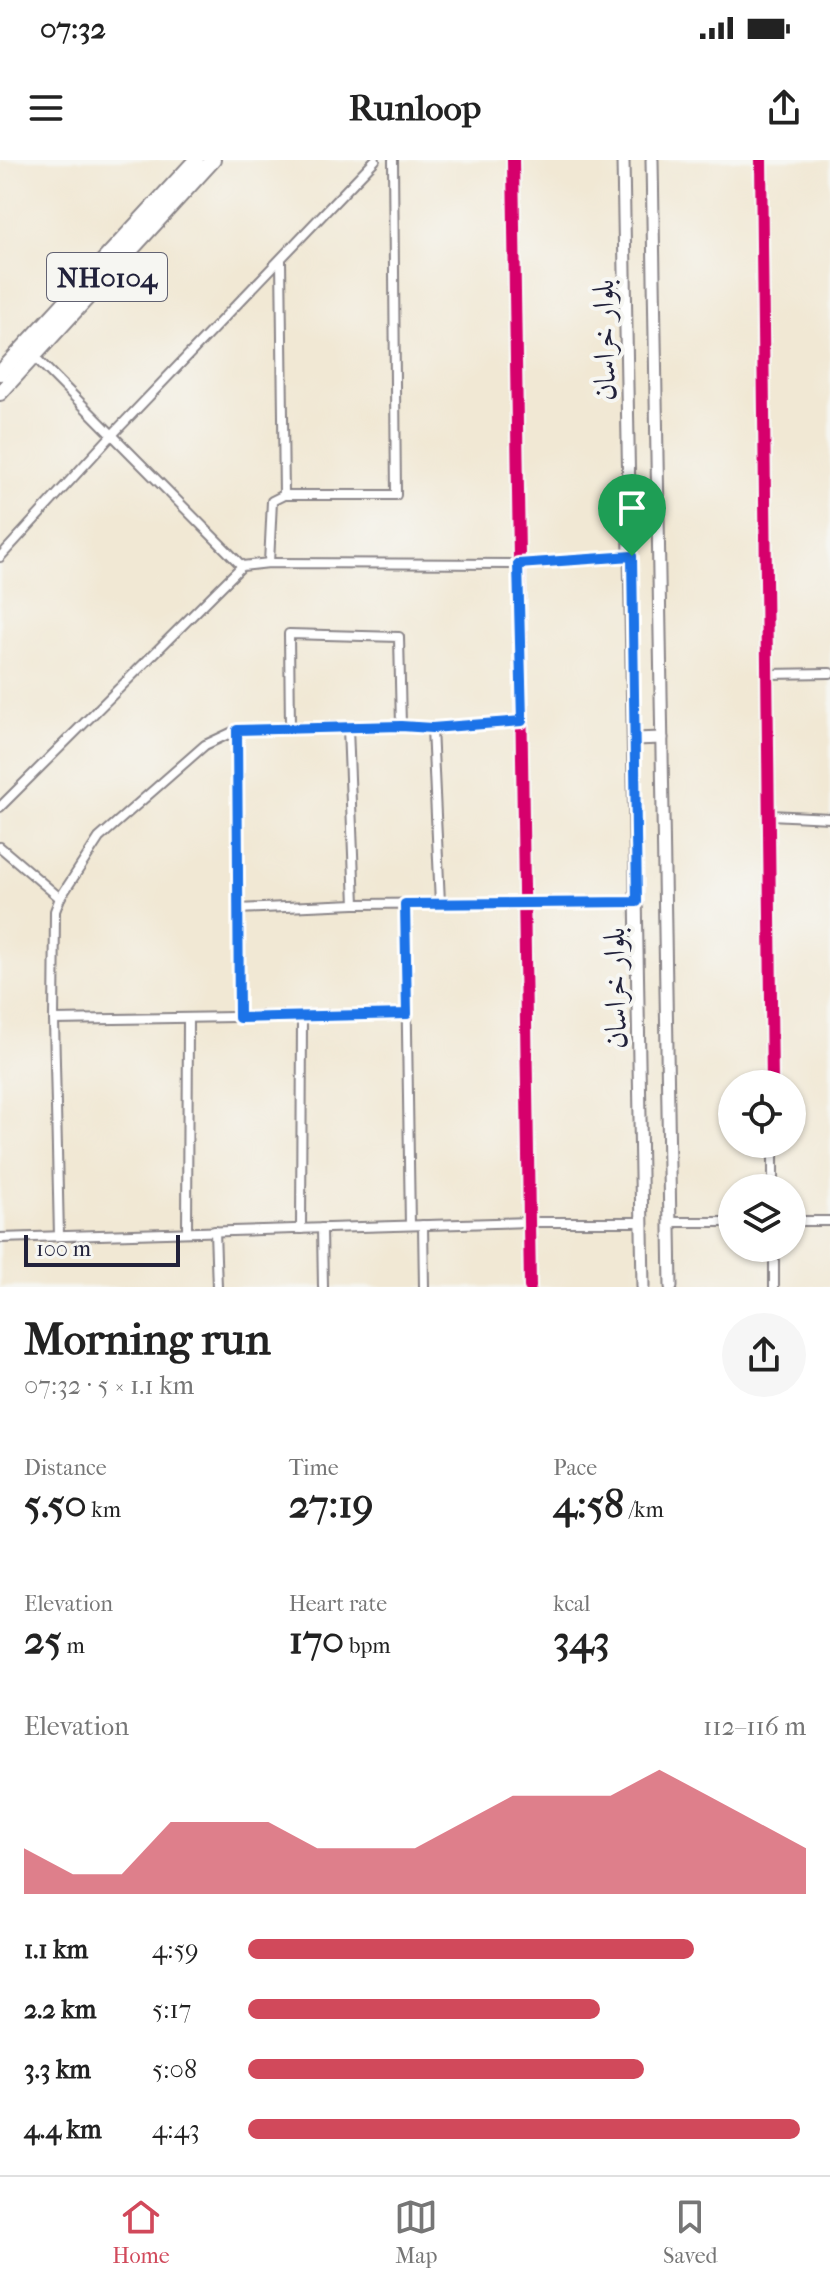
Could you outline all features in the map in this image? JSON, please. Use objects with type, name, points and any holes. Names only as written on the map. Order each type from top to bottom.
[{"type":"highway","name":"NH0104","points":[[0,373],[196,160]]},
{"type":"highway","name":"NH0104","points":[[0,393],[213,160]]},
{"type":"main road","name":"بلوار خراسان","points":[[623,160],[643,1287]]},
{"type":"main road","name":"بلوار خراسان","points":[[652,160],[671,1287]]},
{"type":"main road","points":[[635,739],[662,738]]},
{"type":"street","points":[[0,557],[375,160]]},
{"type":"street","points":[[269,563],[272,501],[284,495],[396,495],[393,160]]},
{"type":"street","points":[[513,160],[530,1287]]},
{"type":"street","points":[[761,160],[772,1070]]},
{"type":"street","points":[[281,259],[284,495]]},
{"type":"street","points":[[34,356],[242,566]]},
{"type":"street","points":[[0,807],[242,566],[269,563],[518,564],[632,556]]},
{"type":"street","points":[[290,728],[289,634],[399,637],[401,726]]},
{"type":"street","points":[[768,674],[830,673]]},
{"type":"street","points":[[59,1236],[55,911],[60,898],[99,838],[205,745],[237,730],[432,728],[522,721]]},
{"type":"street","points":[[348,728],[355,904]]},
{"type":"street","points":[[432,728],[440,903]]},
{"type":"street","points":[[237,730],[239,1018]]},
{"type":"street","points":[[770,815],[830,818]]},
{"type":"street","points":[[0,847],[60,898]]},
{"type":"street","points":[[238,909],[355,904],[637,902]]},
{"type":"street","points":[[405,904],[410,1225]]},
{"type":"street","points":[[54,1020],[407,1014]]},
{"type":"street","points":[[301,1229],[302,1017]]},
{"type":"street","points":[[187,1232],[188,1019]]},
{"type":"street","points":[[806,1221],[830,1221]]},
{"type":"street","points":[[0,1238],[529,1222],[642,1222]]},
{"type":"street","points":[[670,1222],[718,1222]]},
{"type":"street","points":[[423,1225],[424,1287]]},
{"type":"street","points":[[322,1228],[323,1287]]},
{"type":"street","points":[[215,1231],[217,1287]]},
{"type":"street","points":[[774,1262],[774,1287]]},
{"type":"cycle path","points":[[513,160],[530,1287]]},
{"type":"cycle path","points":[[761,160],[772,1070]]},
{"type":"route","points":[[632,556],[637,902],[405,904],[407,1014],[239,1018],[237,730],[432,728],[522,721],[518,564],[632,556]]}]
